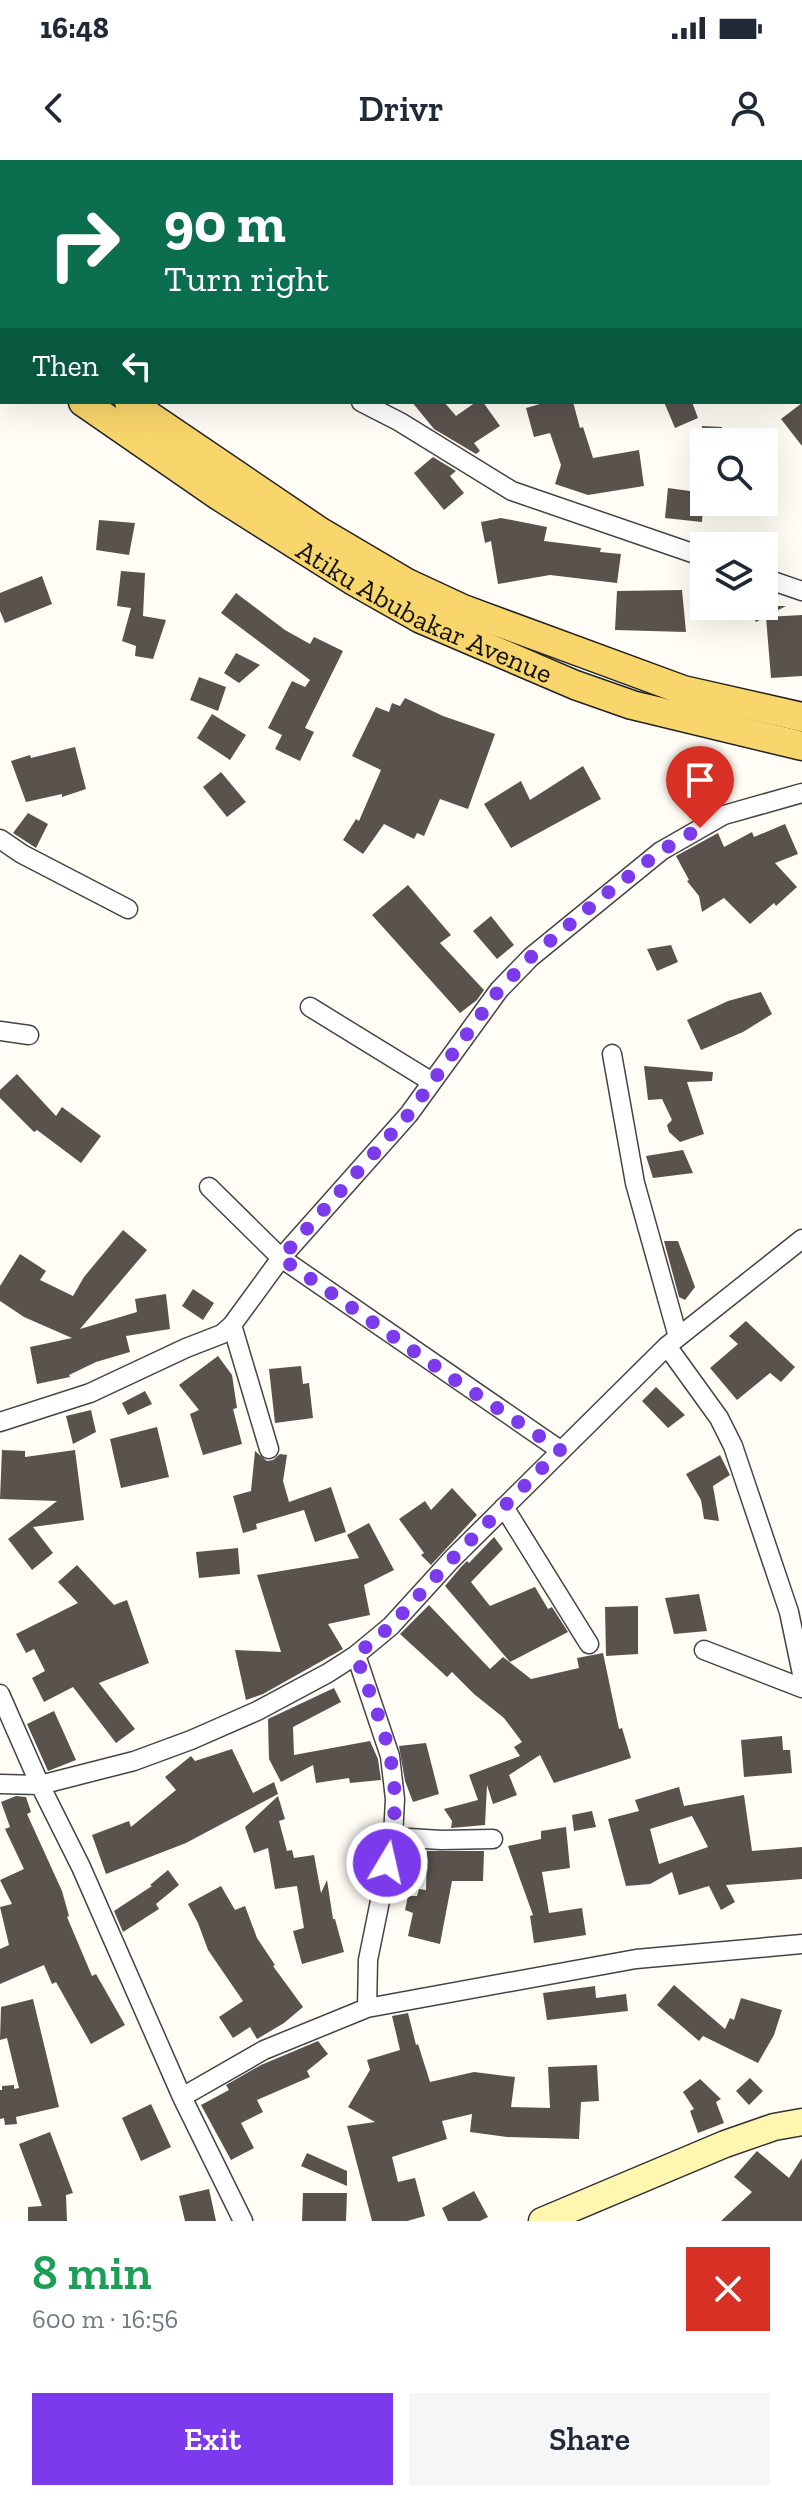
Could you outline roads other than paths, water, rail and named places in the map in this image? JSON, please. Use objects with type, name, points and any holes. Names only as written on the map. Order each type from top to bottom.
[{"type":"main road","name":"Atiku Abubakar Avenue","points":[[86,404],[219,496],[352,580],[421,619],[575,685],[632,705],[802,746]]},
{"type":"main road","name":"Atiku Abubakar Avenue","points":[[132,404],[319,531],[407,583],[463,609],[683,690],[802,717]]},
{"type":"street","points":[[365,404],[512,491],[690,552]]},
{"type":"street","points":[[778,583],[802,591]]},
{"type":"street","points":[[0,1422],[90,1393],[222,1334],[281,1258],[409,1114],[499,990],[531,957],[661,851],[724,815],[802,793]]},
{"type":"street","points":[[0,839],[22,854],[128,909]]},
{"type":"street","points":[[310,1007],[432,1082]]},
{"type":"street","points":[[0,1031],[29,1035]]},
{"type":"street","points":[[612,1054],[635,1183],[673,1342],[733,1446],[789,1612],[802,1674]]},
{"type":"street","points":[[209,1187],[281,1258],[560,1450]]},
{"type":"street","points":[[0,1784],[40,1785],[134,1761],[257,1711],[356,1655],[391,1626],[560,1450],[673,1342],[802,1239]]},
{"type":"street","points":[[232,1325],[269,1449]]},
{"type":"street","points":[[504,1507],[589,1644]]},
{"type":"street","points":[[704,1650],[802,1688]]},
{"type":"street","points":[[356,1655],[390,1756],[395,1799],[393,1837],[368,1960],[367,2008]]},
{"type":"street","points":[[0,1694],[81,1867],[182,2097],[243,2221]]},
{"type":"street","points":[[393,1837],[493,1839]]},
{"type":"street","points":[[182,2097],[264,2050],[367,2008],[636,1959],[802,1944]]},
{"type":"street","points":[[542,2221],[725,2144],[774,2127],[802,2122]]}]
